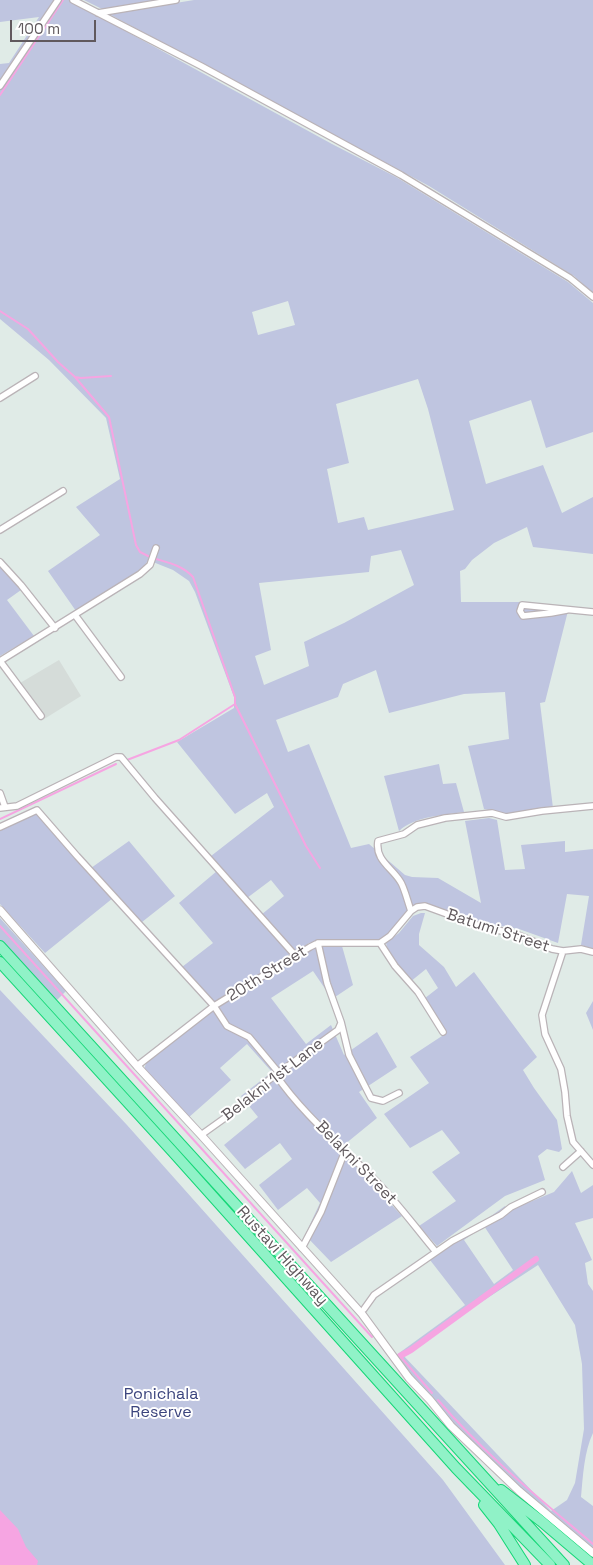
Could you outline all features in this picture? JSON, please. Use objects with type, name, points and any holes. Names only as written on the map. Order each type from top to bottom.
[{"type":"highway","name":"Rustavi Highway","points":[[0,946],[564,1565]]},
{"type":"highway","name":"Rustavi Highway","points":[[0,962],[456,1468],[550,1565]]},
{"type":"highway","points":[[464,1456],[503,1492],[593,1565]]},
{"type":"highway","points":[[456,1468],[499,1524],[525,1565]]},
{"type":"street","points":[[0,86],[58,0]]},
{"type":"street","points":[[73,0],[201,66],[401,175],[570,278],[593,297]]},
{"type":"street","points":[[98,13],[176,0]]},
{"type":"street","points":[[0,398],[35,376]]},
{"type":"street","points":[[0,530],[63,492]]},
{"type":"street","points":[[41,716],[0,661],[140,574],[150,564],[156,548]]},
{"type":"street","points":[[0,562],[55,628]]},
{"type":"street","points":[[567,610],[552,614],[523,616],[520,612],[522,605],[593,612]]},
{"type":"street","points":[[75,615],[121,677]]},
{"type":"street","points":[[0,793],[3,808],[17,806],[116,757],[121,757],[293,953],[298,955]]},
{"type":"street","points":[[443,1032],[418,992],[395,966],[380,943],[390,936],[411,911],[402,882],[380,858],[377,848],[378,841],[404,834],[417,824],[445,818],[492,814],[506,817],[593,806]]},
{"type":"street","name":"Belakni Street","points":[[0,827],[37,810],[214,1006],[227,1026],[249,1037],[294,1100],[372,1176],[436,1252]]},
{"type":"street","name":"Batumi Street","points":[[411,911],[417,907],[425,906],[477,925],[518,935],[552,950],[581,949],[593,952]]},
{"type":"street","points":[[0,910],[136,1066],[201,1135],[362,1314],[409,1378],[451,1426],[519,1491],[593,1553]]},
{"type":"street","points":[[318,943],[349,1055],[371,1098],[383,1101],[399,1094]]},
{"type":"street","name":"20th Street","points":[[136,1066],[214,1006],[318,943],[380,943]]},
{"type":"street","points":[[563,951],[542,1015],[545,1034],[561,1069],[573,1142],[593,1165]]},
{"type":"street","name":"Belakni 1st Lane","points":[[201,1135],[228,1115],[260,1087],[338,1030],[341,1022]]},
{"type":"street","points":[[302,1248],[322,1212],[345,1151]]},
{"type":"street","points":[[563,1167],[580,1151]]},
{"type":"street","points":[[364,1309],[374,1295],[452,1241],[511,1207],[542,1192]]},
{"type":"shaded area","points":[[59,660],[81,696],[41,721],[15,686]]},
{"type":"shaded area","points":[[0,1510],[18,1529],[26,1547],[38,1561],[37,1565],[0,1565]]},
{"type":"green space","points":[[0,0],[69,0],[396,177],[568,282],[593,303],[593,432],[546,448],[531,400],[469,421],[486,484],[543,465],[562,513],[593,497],[593,554],[533,547],[527,527],[494,543],[472,560],[465,569],[460,571],[461,602],[528,602],[569,607],[545,702],[540,703],[553,808],[507,814],[484,809],[468,746],[509,739],[505,692],[464,694],[389,713],[376,670],[343,684],[338,697],[276,720],[288,752],[309,744],[351,848],[369,844],[405,875],[438,878],[481,903],[465,821],[489,818],[497,820],[505,870],[525,869],[521,845],[565,841],[565,852],[593,849],[593,949],[581,945],[589,896],[567,894],[558,943],[519,929],[476,922],[436,909],[416,906],[391,932],[379,941],[320,941],[309,943],[295,952],[261,915],[284,896],[271,880],[247,898],[211,856],[274,807],[267,793],[235,814],[177,742],[234,708],[234,697],[195,592],[189,581],[173,570],[148,560],[137,572],[76,611],[48,571],[100,535],[76,507],[120,479],[106,418],[49,360],[0,319],[0,64],[9,63],[39,17],[0,22]],"holes":[[[288,301],[295,325],[258,335],[252,312]],[[418,379],[428,409],[454,510],[368,530],[364,517],[338,523],[327,469],[349,463],[336,404]],[[401,550],[414,585],[344,623],[304,642],[309,666],[264,685],[255,656],[271,650],[259,583],[369,572],[371,556]]]},
{"type":"green space","points":[[84,0],[157,0],[102,9]]},
{"type":"green space","points":[[194,0],[593,0],[593,293],[574,276],[429,186],[109,14]]},
{"type":"green space","points":[[0,567],[21,590],[7,600],[34,636],[0,656]]},
{"type":"green space","points":[[439,764],[443,784],[456,783],[464,812],[421,819],[399,831],[384,776]]},
{"type":"green space","points":[[31,813],[39,814],[113,898],[45,953],[0,904],[0,829]]},
{"type":"green space","points":[[129,841],[175,896],[142,922],[91,868]]},
{"type":"green space","points":[[217,871],[290,954],[216,1004],[182,967],[213,943],[179,903]]},
{"type":"green space","points":[[425,913],[419,934],[419,945],[444,967],[456,987],[474,972],[537,1057],[523,1070],[557,1120],[562,1149],[559,1152],[547,1149],[538,1156],[545,1180],[505,1196],[437,1246],[419,1226],[456,1201],[432,1172],[460,1153],[442,1130],[410,1148],[384,1114],[429,1083],[410,1057],[442,1036],[420,1002],[438,988],[426,969],[410,982],[388,950],[386,943],[399,933],[413,916]]},
{"type":"green space","points":[[0,918],[66,991],[56,1001],[0,941]]},
{"type":"green space","points":[[319,946],[342,946],[353,985],[332,999],[313,971],[271,998],[306,1044],[331,1025],[344,1055],[377,1032],[397,1067],[359,1092],[377,1118],[339,1149],[402,1216],[331,1262],[305,1235],[320,1203],[307,1188],[278,1210],[259,1185],[292,1159],[280,1143],[245,1169],[224,1145],[258,1117],[241,1096],[272,1072],[247,1044],[220,1068],[231,1080],[188,1118],[144,1070],[146,1063],[218,1006],[290,961]]},
{"type":"green space","name":"Ponichala Reserve","points":[[0,990],[127,1125],[443,1480],[505,1565],[0,1565]]},
{"type":"green space","points":[[593,1001],[593,1030],[586,1013]]},
{"type":"green space","points":[[572,1171],[581,1193],[593,1185],[593,1218],[575,1223],[592,1260],[585,1263],[588,1284],[593,1291],[593,1433],[586,1456],[581,1497],[593,1506],[593,1548],[528,1495],[486,1456],[454,1424],[395,1356],[465,1305],[430,1260],[505,1206],[508,1211],[554,1192]],"holes":[[[484,1226],[513,1270],[494,1284],[464,1240]],[[538,1265],[575,1325],[582,1364],[584,1429],[575,1483],[567,1500],[551,1511],[402,1354]]]},
{"type":"waterway","points":[[0,95],[63,0]]},
{"type":"waterway","points":[[0,311],[28,329],[58,362],[75,377],[111,376]]},
{"type":"waterway","points":[[75,377],[109,417],[136,545],[140,552],[150,557]]},
{"type":"waterway","points":[[156,559],[181,568],[193,577],[235,697],[235,704]]},
{"type":"waterway","points":[[127,760],[179,740],[235,704],[306,846],[320,868]]},
{"type":"waterway","points":[[0,819],[116,764]]},
{"type":"waterway","points":[[0,926],[372,1337]]},
{"type":"waterway","points":[[400,1356],[411,1350],[536,1259]]},
{"type":"waterway","points":[[400,1356],[432,1393]]},
{"type":"waterway","points":[[438,1400],[493,1457],[593,1544]]}]
